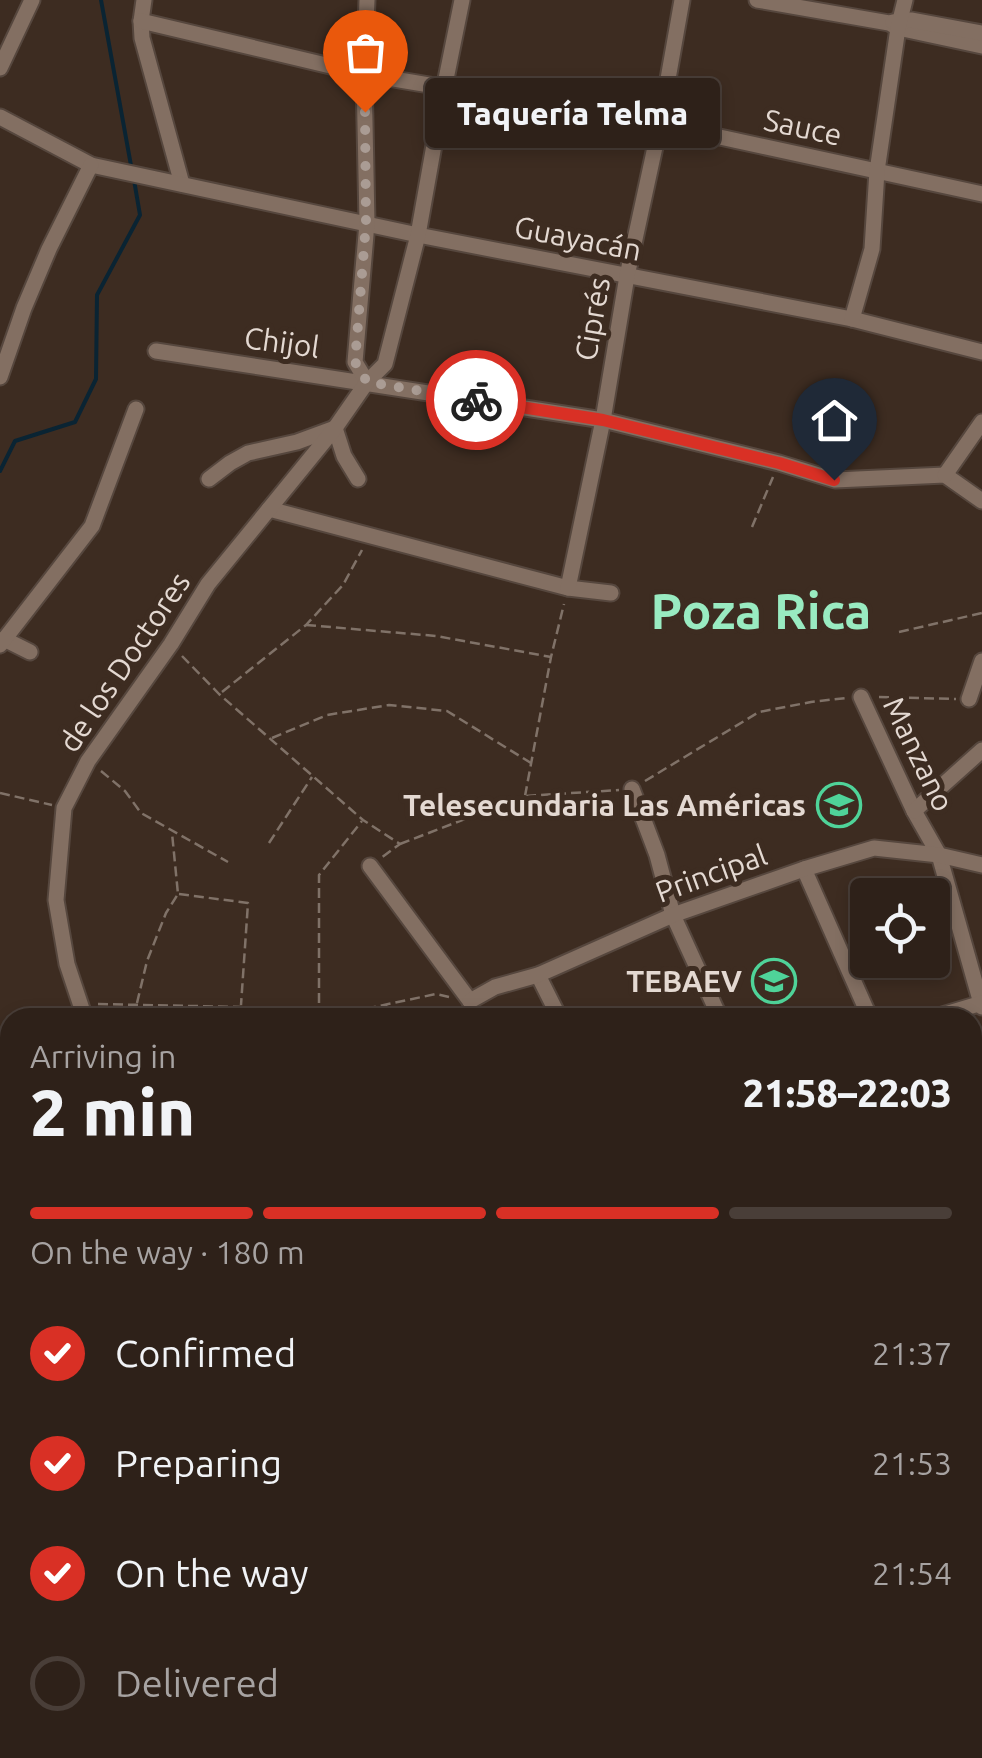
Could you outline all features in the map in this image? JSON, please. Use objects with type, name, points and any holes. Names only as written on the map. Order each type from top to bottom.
[{"type":"street","points":[[0,68],[32,0]]},
{"type":"street","points":[[144,0],[142,38],[182,184]]},
{"type":"street","points":[[367,382],[355,362],[366,223],[364,74],[368,0]]},
{"type":"street","name":"de los Doctores","points":[[81,1008],[66,964],[56,900],[64,808],[88,761],[171,644],[208,584],[384,364],[418,235],[462,0]]},
{"type":"street","name":"Ciprés","points":[[568,588],[682,0]]},
{"type":"street","points":[[757,0],[896,23],[982,46]]},
{"type":"street","points":[[852,319],[872,249],[877,171],[896,23],[905,0]]},
{"type":"street","points":[[896,23],[911,20],[982,33]]},
{"type":"street","name":"Sauce","points":[[141,21],[364,74],[660,124],[982,194]]},
{"type":"street","name":"Guayacán","points":[[0,117],[90,165],[418,235],[852,319],[982,352]]},
{"type":"street","points":[[0,378],[48,249],[90,165]]},
{"type":"street","name":"Chijol","points":[[156,351],[603,420],[834,480],[945,475]]},
{"type":"street","points":[[30,652],[2,642],[92,526],[136,409]]},
{"type":"street","points":[[981,502],[945,475],[982,422]]},
{"type":"street","points":[[209,479],[248,453],[335,428],[344,456],[358,478]]},
{"type":"street","points":[[344,456],[358,443]]},
{"type":"street","points":[[269,509],[568,588],[611,593]]},
{"type":"street","points":[[969,699],[982,661]]},
{"type":"street","name":"Manzano","points":[[860,696],[939,855],[981,1004]]},
{"type":"street","points":[[914,811],[982,750]]},
{"type":"street","points":[[632,789],[674,915],[716,1008]]},
{"type":"street","name":"Principal","points":[[471,1008],[495,986],[538,974],[674,915],[874,848],[939,855],[982,865]]},
{"type":"street","points":[[370,866],[469,1008]]},
{"type":"street","points":[[804,869],[866,1008]]},
{"type":"street","points":[[538,974],[553,1008]]},
{"type":"path","points":[[752,527],[779,463]]},
{"type":"path","points":[[219,694],[306,625],[343,585],[370,536]]},
{"type":"path","points":[[524,796],[568,588]]},
{"type":"path","points":[[899,632],[982,613]]},
{"type":"path","points":[[306,625],[436,636],[551,657]]},
{"type":"path","points":[[171,644],[219,694],[312,776],[363,820],[400,844]]},
{"type":"path","points":[[370,866],[400,844],[524,796],[632,789],[758,712],[860,696],[969,699]]},
{"type":"path","points":[[272,738],[327,714],[390,705],[446,711],[530,763]]},
{"type":"path","points":[[88,761],[125,791],[141,813],[228,862]]},
{"type":"path","points":[[270,842],[312,776]]},
{"type":"path","points":[[0,793],[64,808]]},
{"type":"path","points":[[319,1008],[318,875],[363,820]]},
{"type":"path","points":[[136,1006],[147,961],[178,894],[172,832]]},
{"type":"path","points":[[178,894],[248,903],[241,1007]]},
{"type":"path","points":[[371,1008],[436,994],[468,1008]]},
{"type":"path","points":[[109,1008],[248,1008]]},
{"type":"waterway","points":[[101,0],[132,171]]},
{"type":"waterway","points":[[0,471],[15,441],[75,422],[96,379],[97,295],[140,215],[134,180]]},
{"type":"way so far","points":[[365,112],[366,223],[355,362],[367,382],[476,400]]},
{"type":"place","name":"Taquería Telma","points":[[365,112]]},
{"type":"place","name":"Telesecundaria Las Américas","points":[[839,805]]},
{"type":"place","name":"TEBAEV","points":[[774,981]]},
{"type":"district","name":"Poza Rica","points":[[761,610]]},
{"type":"route","points":[[476,400],[603,420],[834,480]]}]
